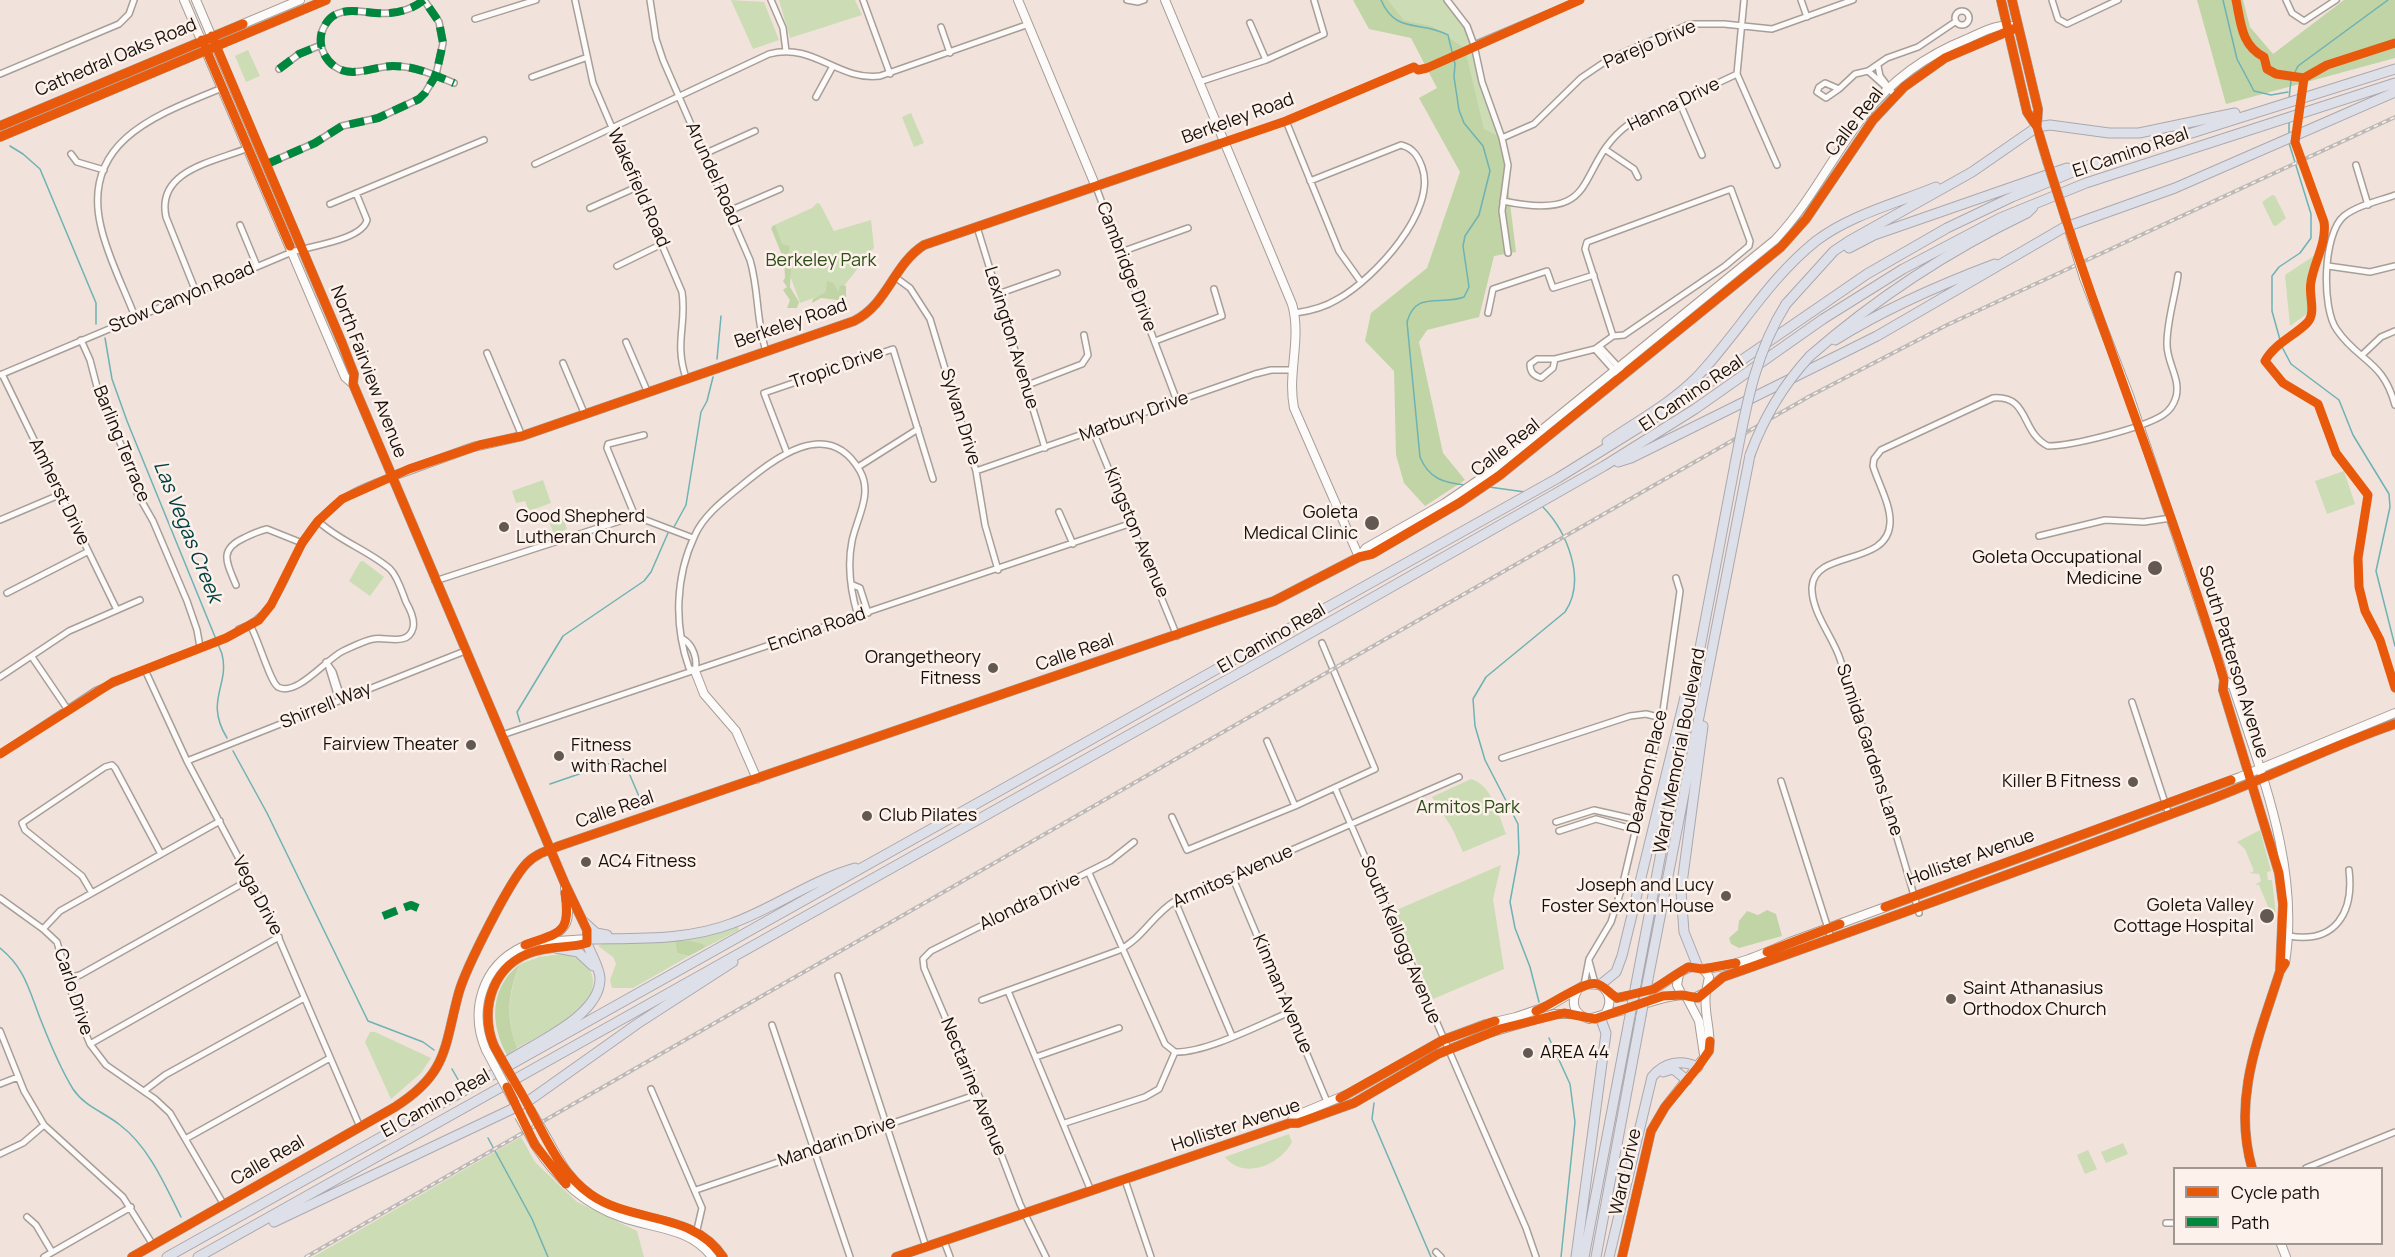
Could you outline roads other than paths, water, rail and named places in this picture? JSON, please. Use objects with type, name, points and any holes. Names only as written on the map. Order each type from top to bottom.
[{"type":"highway","name":"El Camino Real","points":[[167,1257],[1536,490],[1642,427],[1893,258],[2012,197],[2090,165],[2395,69]]},
{"type":"highway","name":"El Camino Real","points":[[198,1257],[1604,466],[1695,409],[1823,320],[1887,279],[1961,238],[2039,201],[2395,83]]},
{"type":"highway","points":[[1604,466],[1631,458],[1877,336],[2068,226],[2175,188],[2395,92]]},
{"type":"highway","points":[[1823,264],[1849,241],[1972,172],[2037,127],[2050,125],[2109,133],[2139,133],[2258,111]]},
{"type":"highway","points":[[1823,264],[1874,235],[2066,168],[2090,165]]},
{"type":"highway","points":[[1558,477],[1691,382],[1783,270],[1818,240],[1850,221],[1972,172]]},
{"type":"highway","points":[[1810,356],[1843,327],[1900,286],[1974,238],[2026,213],[2039,201]]},
{"type":"highway","points":[[1810,356],[1867,319],[1923,291],[2020,255]]},
{"type":"highway","name":"Ward Memorial Boulevard","points":[[1584,1257],[1754,372],[1768,335],[1786,304],[1823,264]]},
{"type":"highway","name":"Ward Memorial Boulevard","points":[[1596,1257],[1750,454],[1766,417],[1780,394],[1810,356]]},
{"type":"highway","points":[[1598,984],[1616,972],[1622,956],[1669,757],[1697,661]]},
{"type":"highway","points":[[1701,968],[1684,932],[1681,891],[1705,714],[1705,685]]},
{"type":"highway","points":[[469,1089],[580,1015],[597,993],[599,972],[587,941],[703,932],[732,924],[848,870],[874,862]]},
{"type":"highway","points":[[584,922],[605,935],[672,936]]},
{"type":"highway","points":[[238,1235],[259,1228],[526,1103],[659,1009],[764,944],[776,932]]},
{"type":"highway","points":[[556,948],[574,951],[589,960],[595,973],[597,993]]},
{"type":"highway","points":[[1576,1257],[1606,1033],[1603,1016]]},
{"type":"highway","points":[[1609,1257],[1652,1081],[1656,1073],[1669,1064],[1683,1063],[1698,1067]]},
{"type":"highway","points":[[1652,1081],[1664,1071],[1673,1069],[1687,1080]]},
{"type":"main road","name":"North Fairview Avenue","points":[[184,0],[345,377],[353,384],[390,477],[564,884],[584,922],[587,941]]},
{"type":"main road","name":"North Fairview Avenue","points":[[196,0],[342,343],[354,374],[353,384]]},
{"type":"main road","name":"Cathedral Oaks Road","points":[[0,126],[300,0]]},
{"type":"main road","name":"Cathedral Oaks Road","points":[[0,137],[326,0]]},
{"type":"main road","name":"Cambridge Drive","points":[[1018,0],[1095,187]]},
{"type":"main road","points":[[1165,0],[1295,314],[1297,332],[1291,392],[1295,413],[1359,557]]},
{"type":"main road","points":[[2001,0],[2007,34],[2027,112],[2037,127]]},
{"type":"main road","points":[[2012,0],[2038,109],[2037,127]]},
{"type":"main road","points":[[2005,24],[2018,27]]},
{"type":"main road","name":"Calle Real","points":[[1359,557],[1366,548],[1458,494],[1484,476],[1758,255],[1787,227],[1856,126],[1888,89],[1940,51],[2005,24]]},
{"type":"main road","name":"Calle Real","points":[[132,1257],[407,1100],[433,1073],[447,1048],[464,979],[512,885],[529,861],[550,849],[1274,601],[1359,557],[1372,554],[1471,496],[1500,475],[1781,247],[1806,219],[1858,141],[1894,96],[1945,58],[2007,34],[2018,27]]},
{"type":"main road","name":"South Patterson Avenue","points":[[2037,127],[2084,278],[2171,518],[2224,680],[2223,690],[2271,842],[2281,886],[2283,912],[2280,971]]},
{"type":"main road","name":"Berkeley Road","points":[[390,477],[473,447],[522,436],[585,415],[860,318],[882,298],[905,259],[924,245],[1225,142]]},
{"type":"main road","points":[[695,671],[704,694],[736,731],[757,779]]},
{"type":"main road","name":"South Patterson Avenue","points":[[2224,680],[2233,686],[2262,780],[2284,858],[2290,906],[2285,963],[2280,971],[2252,1052],[2246,1089],[2246,1140],[2252,1167]]},
{"type":"main road","name":"Hollister Avenue","points":[[1701,968],[1728,966],[1754,958],[1828,928],[2259,770],[2395,713]]},
{"type":"main road","name":"Hollister Avenue","points":[[1708,990],[1724,977],[1831,938],[1918,910],[2262,780],[2369,732],[2394,724]]},
{"type":"main road","name":"North Fairview Avenue","points":[[564,884],[568,909],[565,925],[556,934],[533,942],[505,958],[492,972],[484,986],[477,1010],[490,1048],[535,1145],[558,1176],[595,1205],[634,1221],[675,1231],[693,1240],[712,1257]]},
{"type":"main road","name":"North Fairview Avenue","points":[[533,942],[587,941]]},
{"type":"main road","name":"North Fairview Avenue","points":[[587,941],[539,950],[521,957],[509,966],[497,981],[488,1010],[490,1048],[571,1178],[599,1200],[626,1212],[673,1222],[697,1232]]},
{"type":"main road","points":[[1688,967],[1701,968],[1709,978],[1708,990],[1698,998],[1663,996],[1622,1012],[1589,1019],[1578,1014],[1573,1003],[1577,991],[1584,984],[1598,984],[1617,998],[1654,989],[1688,967]]},
{"type":"main road","points":[[1679,974],[1677,985],[1699,1021],[1704,1054]]},
{"type":"main road","name":"Ward Drive","points":[[1622,1257],[1651,1131],[1665,1107],[1698,1067],[1704,1054],[1709,1051],[1710,1041],[1704,1008],[1708,990]]},
{"type":"main road","name":"Hollister Avenue","points":[[896,1257],[1290,1123],[1298,1124],[1330,1112],[1368,1095],[1447,1050],[1534,1016],[1577,991]]},
{"type":"main road","points":[[1603,1016],[1610,1004],[1608,992]]},
{"type":"main road","name":"Hollister Avenue","points":[[1290,1123],[1295,1116],[1367,1084],[1443,1040],[1486,1023],[1554,1014],[1578,1014]]},
{"type":"main road","points":[[697,1232],[714,1244],[723,1257]]},
{"type":"street","points":[[0,74],[119,24],[129,14],[134,0]]},
{"type":"street","points":[[267,164],[315,143],[342,126],[378,118],[419,99],[436,75],[442,54],[442,32],[424,0],[413,7],[388,14],[353,10],[339,12],[327,21],[323,28],[321,45],[328,61],[340,70],[357,72],[400,66],[418,69],[436,75],[454,83]]},
{"type":"street","points":[[475,19],[536,0]]},
{"type":"street","name":"Wakefield Road","points":[[575,0],[585,58],[612,129],[682,292],[684,310],[679,345],[686,378]]},
{"type":"street","name":"Arundel Road","points":[[650,0],[656,39],[755,275],[759,324],[765,351]]},
{"type":"street","points":[[771,0],[783,28],[786,51]]},
{"type":"street","points":[[863,0],[890,74]]},
{"type":"street","points":[[1127,0],[1144,0]]},
{"type":"street","points":[[1199,82],[1266,60],[1324,34],[1314,0]]},
{"type":"street","points":[[1447,0],[1467,26],[1474,45],[1482,82],[1502,138],[1508,165],[1503,201],[1503,223],[1508,253]]},
{"type":"street","points":[[1474,45],[1580,0]]},
{"type":"street","points":[[1744,0],[1737,74],[1777,165]]},
{"type":"street","points":[[1801,0],[1807,17]]},
{"type":"street","name":"Parejo Drive","points":[[1502,138],[1534,124],[1576,83],[1609,59],[1690,24],[1704,23],[1772,29],[1853,0]]},
{"type":"street","points":[[2052,0],[2058,19],[2063,23],[2071,24],[2118,0]]},
{"type":"street","points":[[2286,0],[2292,13],[2304,21],[2336,0]]},
{"type":"street","points":[[1839,89],[1855,74],[1868,71],[1887,58],[1934,39],[1955,22]]},
{"type":"street","points":[[1250,23],[1266,60]]},
{"type":"street","points":[[535,164],[760,57],[786,51],[806,53],[832,66],[867,78],[890,74],[1029,24]]},
{"type":"street","points":[[941,27],[950,53]]},
{"type":"street","points":[[279,69],[299,54],[321,45]]},
{"type":"street","points":[[532,77],[585,58]]},
{"type":"street","points":[[816,97],[832,66]]},
{"type":"street","points":[[1878,66],[1888,89]]},
{"type":"street","name":"Berkeley Road","points":[[1225,142],[1286,121],[1414,67]]},
{"type":"street","points":[[1868,71],[1894,96]]},
{"type":"street","name":"Hanna Drive","points":[[1503,201],[1540,207],[1572,199],[1588,181],[1606,150],[1626,126],[1737,74]]},
{"type":"street","points":[[135,317],[100,227],[98,194],[104,170],[115,150],[139,125],[222,88]]},
{"type":"street","points":[[1679,101],[1702,155]]},
{"type":"street","points":[[1286,121],[1341,257],[1361,282]]},
{"type":"street","points":[[704,154],[755,132]]},
{"type":"street","points":[[330,204],[484,140]]},
{"type":"street","points":[[1295,314],[1325,305],[1361,282],[1392,252],[1415,213],[1426,187],[1420,162],[1413,150],[1395,145],[1310,181]]},
{"type":"street","points":[[196,292],[166,217],[164,207],[166,191],[170,184],[183,174],[248,148]]},
{"type":"street","points":[[1606,150],[1634,169],[1638,177]]},
{"type":"street","points":[[71,154],[77,162],[104,170]]},
{"type":"street","points":[[2356,165],[2368,205]]},
{"type":"street","points":[[590,208],[637,187]]},
{"type":"street","name":"Cambridge Drive","points":[[1095,187],[1177,401]]},
{"type":"street","points":[[729,211],[780,189]]},
{"type":"street","points":[[1555,359],[1553,368],[1541,378],[1530,370],[1530,364],[1537,359],[1555,359],[1597,347],[1613,336],[1622,336],[1643,325],[1749,246],[1750,241],[1731,189],[1592,239],[1585,249],[1613,336]]},
{"type":"street","name":"Stow Canyon Road","points":[[1,375],[257,266],[292,252],[334,241],[365,226],[366,217],[356,194]]},
{"type":"street","points":[[2395,195],[2342,217],[2336,226],[2325,287],[2330,315],[2339,334],[2386,379],[2395,405]]},
{"type":"street","points":[[240,225],[257,266]]},
{"type":"street","name":"Lexington Avenue","points":[[977,227],[1045,448]]},
{"type":"street","points":[[1121,252],[1188,228]]},
{"type":"street","points":[[617,266],[663,244]]},
{"type":"street","points":[[2328,266],[2370,272],[2395,266]]},
{"type":"street","points":[[1488,313],[1493,290],[1547,271],[1553,288],[1594,275]]},
{"type":"street","points":[[998,294],[1057,273]]},
{"type":"street","points":[[2139,425],[2163,415],[2171,407],[2176,396],[2178,384],[2167,342],[2178,275]]},
{"type":"street","name":"Sylvan Drive","points":[[895,277],[910,288],[930,319],[976,471],[985,525],[998,570]]},
{"type":"street","points":[[1155,341],[1222,316],[1214,290]]},
{"type":"street","points":[[2362,355],[2381,337],[2395,332]]},
{"type":"street","points":[[1025,386],[1082,364],[1088,355],[1084,335]]},
{"type":"street","name":"Barling Terrace","points":[[81,340],[131,469],[137,494],[153,521],[187,601],[200,647]]},
{"type":"street","points":[[626,342],[648,393]]},
{"type":"street","points":[[1597,347],[1623,376]]},
{"type":"street","name":"Tropic Drive","points":[[787,453],[764,393],[893,349],[933,478]]},
{"type":"street","points":[[487,353],[522,436]]},
{"type":"street","points":[[563,363],[585,415]]},
{"type":"street","name":"Marbury Drive","points":[[976,471],[1263,371],[1292,370]]},
{"type":"street","name":"Amherst Drive","points":[[1,375],[117,610]]},
{"type":"street","name":"Sumida Gardens Lane","points":[[1918,910],[1839,657],[1825,627],[1812,589],[1814,578],[1826,567],[1878,546],[1889,532],[1890,518],[1874,466],[1877,454],[1881,450],[1993,398],[2006,397],[2018,405],[2033,435],[2048,446],[2139,425]]},
{"type":"street","points":[[858,468],[918,429]]},
{"type":"street","name":"Kingston Avenue","points":[[1093,431],[1177,636]]},
{"type":"street","points":[[635,516],[607,448],[608,444],[644,435]]},
{"type":"street","points":[[683,639],[690,643],[697,664],[695,671],[688,668],[681,647],[683,639],[678,603],[693,538],[713,511],[766,466],[787,453],[810,444],[832,446],[845,454],[864,478],[865,493],[852,540],[850,565],[854,585],[851,592],[858,616]]},
{"type":"street","points":[[1492,457],[1498,465]]},
{"type":"street","name":"Berkeley Road","points":[[239,629],[250,625],[271,605],[302,543],[318,521],[342,499],[390,477]]},
{"type":"street","points":[[0,520],[59,495]]},
{"type":"street","points":[[1059,512],[1073,544]]},
{"type":"street","points":[[435,581],[635,516],[693,538]]},
{"type":"street","points":[[2039,536],[2105,520],[2144,522],[2171,518]]},
{"type":"street","points":[[250,625],[262,647],[272,681],[279,688],[286,689],[300,683],[327,665],[340,653],[374,638],[403,639],[410,634],[413,621],[390,570],[330,533],[318,521]]},
{"type":"street","name":"Encina Road","points":[[502,735],[998,570],[1132,523]]},
{"type":"street","points":[[236,585],[227,556],[228,550],[236,542],[267,529],[302,543]]},
{"type":"street","points":[[7,593],[87,552]]},
{"type":"street","name":"Dearborn Place","points":[[1584,984],[1589,959],[1611,922],[1636,830],[1662,718],[1680,591],[1676,578]]},
{"type":"street","points":[[854,585],[860,588],[868,613]]},
{"type":"street","points":[[0,677],[69,631],[140,600]]},
{"type":"street","points":[[1172,817],[1186,850],[1372,772],[1375,766],[1322,643]]},
{"type":"street","name":"Shirrell Way","points":[[187,761],[465,651]]},
{"type":"street","points":[[32,657],[68,710]]},
{"type":"street","points":[[0,754],[113,682],[173,658]]},
{"type":"street","points":[[327,665],[337,694],[342,698]]},
{"type":"street","name":"Vega Drive","points":[[145,670],[187,761],[279,937],[360,1127]]},
{"type":"street","points":[[2132,702],[2169,815]]},
{"type":"street","points":[[1502,758],[1630,716],[1646,714],[1662,718]]},
{"type":"street","points":[[1267,741],[1294,806]]},
{"type":"street","points":[[92,892],[82,876],[25,830],[20,822],[112,765],[161,855]]},
{"type":"street","name":"Armitos Avenue","points":[[982,1000],[1122,949],[1135,941],[1158,914],[1175,901],[1459,777]]},
{"type":"street","points":[[1781,781],[1831,938]]},
{"type":"street","name":"South Kellogg Avenue","points":[[1335,788],[1526,1228],[1536,1257]]},
{"type":"street","points":[[1556,822],[1594,810],[1638,820]]},
{"type":"street","points":[[1559,831],[1596,819],[1636,830]]},
{"type":"street","points":[[43,929],[60,911],[220,821]]},
{"type":"street","name":"Alondra Drive","points":[[923,959],[931,951],[1089,873],[1110,861],[1134,842]]},
{"type":"street","points":[[2289,936],[2315,936],[2337,924],[2347,911],[2350,896],[2349,870]]},
{"type":"street","points":[[1089,873],[1165,1044],[1175,1052],[1184,1052],[1232,1036],[1290,1012]]},
{"type":"street","name":"Kinman Avenue","points":[[1232,876],[1330,1112]]},
{"type":"street","points":[[68,978],[80,975],[249,880]]},
{"type":"street","name":"Carlo Drive","points":[[0,898],[43,929],[61,951],[79,1018],[90,1044],[106,1065],[144,1091],[170,1113],[187,1138],[224,1205]]},
{"type":"street","points":[[1175,901],[1232,1036]]},
{"type":"street","points":[[90,1044],[279,937]]},
{"type":"street","name":"Nectarine Avenue","points":[[923,959],[924,968],[1046,1257]]},
{"type":"street","points":[[1589,959],[1598,984]]},
{"type":"street","points":[[838,976],[926,1247]]},
{"type":"street","points":[[1008,991],[1065,1123],[1091,1191]]},
{"type":"street","points":[[144,1091],[165,1075],[304,998]]},
{"type":"street","points":[[772,1025],[850,1257]]},
{"type":"street","points":[[1036,1057],[1119,1028]]},
{"type":"street","points":[[0,1031],[18,1077],[44,1125],[114,1187],[130,1207],[153,1245]]},
{"type":"street","points":[[1065,1123],[1145,1097],[1159,1089],[1175,1052]]},
{"type":"street","points":[[187,1138],[330,1058]]},
{"type":"street","points":[[0,1084],[18,1077]]},
{"type":"street","points":[[651,1089],[702,1208],[693,1240]]},
{"type":"street","name":"Mandarin Drive","points":[[696,1190],[978,1094]]},
{"type":"street","points":[[0,1154],[23,1143],[44,1125]]},
{"type":"street","points":[[2308,1167],[2395,1132]]},
{"type":"street","points":[[1125,1180],[1151,1257]]},
{"type":"street","points":[[44,1257],[130,1207]]},
{"type":"street","points":[[27,1217],[36,1225],[52,1252]]},
{"type":"street","points":[[2166,1223],[2173,1223]]},
{"type":"street","points":[[944,1241],[950,1257]]},
{"type":"waterway","points":[[1381,0],[1394,18],[1410,25],[1448,35],[1455,64],[1454,77],[1459,110],[1464,123],[1483,146],[1490,171],[1479,215],[1465,236],[1463,246],[1469,287],[1464,297],[1423,302],[1411,312],[1407,322],[1420,457],[1428,470],[1438,479],[1466,485]]},
{"type":"waterway","points":[[2223,0],[2237,59],[2254,91],[2271,95],[2288,92]]},
{"type":"waterway","points":[[2289,99],[2291,80],[2298,66],[2388,0]]},
{"type":"waterway","points":[[2289,122],[2289,135]]},
{"type":"waterway","points":[[2289,143],[2311,214],[2311,238],[2300,253],[2279,267],[2272,276],[2272,311],[2282,347],[2291,364],[2339,400],[2353,435],[2389,494],[2390,507],[2376,571],[2395,646]]},
{"type":"waterway","name":"Las Vegas Creek","points":[[10,146],[40,169],[96,303],[96,324]]},
{"type":"waterway","points":[[717,359],[721,316]]},
{"type":"waterway","name":"Las Vegas Creek","points":[[105,338],[112,379],[127,421],[222,654],[223,675],[217,703],[221,725],[227,738]]},
{"type":"waterway","points":[[674,527],[686,505],[701,412],[707,401],[713,377]]},
{"type":"waterway","points":[[1489,487],[1525,492]]},
{"type":"waterway","points":[[1539,1002],[1530,967],[1515,928],[1510,902],[1519,853],[1518,824],[1485,760],[1475,726],[1473,699],[1486,677],[1565,612],[1571,599],[1574,586],[1571,557],[1560,529],[1543,507]]},
{"type":"waterway","points":[[520,722],[517,712],[563,636],[644,581],[651,572],[668,533]]},
{"type":"waterway","name":"Las Vegas Creek","points":[[233,751],[267,813],[368,1021],[423,1042],[434,1050]]},
{"type":"waterway","points":[[550,784],[623,759],[644,808]]},
{"type":"waterway","points":[[0,948],[21,972],[43,1027],[73,1089],[89,1105],[114,1120],[140,1144],[155,1167],[181,1217]]},
{"type":"waterway","points":[[1549,1038],[1570,1084],[1575,1122],[1561,1257]]},
{"type":"waterway","name":"Las Vegas Creek","points":[[452,1069],[460,1083]]},
{"type":"waterway","points":[[1374,1103],[1372,1119],[1431,1257]]},
{"type":"waterway","name":"Las Vegas Creek","points":[[488,1138],[532,1219],[548,1257]]},
{"type":"railway","points":[[306,1257],[1810,396],[1947,325],[2395,117]]},
{"type":"place","name":"Goleta Medical Clinic","points":[[1372,523]]},
{"type":"place","name":"Good Shepherd Lutheran Church","points":[[504,527]]},
{"type":"place","name":"Goleta Occupational Medicine","points":[[2155,568]]},
{"type":"place","name":"Orangetheory Fitness","points":[[993,668]]},
{"type":"place","name":"Fairview Theater","points":[[471,745]]},
{"type":"place","name":"Fitness with Rachel","points":[[559,756]]},
{"type":"place","name":"Killer B Fitness","points":[[2133,782]]},
{"type":"place","name":"Club Pilates","points":[[867,816]]},
{"type":"place","name":"AC4 Fitness","points":[[586,862]]},
{"type":"place","name":"Joseph and Lucy Foster Sexton House","points":[[1726,896]]},
{"type":"place","name":"Goleta Valley Cottage Hospital","points":[[2267,916]]},
{"type":"place","name":"Saint Athanasius Orthodox Church","points":[[1951,999]]},
{"type":"place","name":"AREA 44","points":[[1528,1053]]},
{"type":"park label","name":"Berkeley Park","points":[[821,261]]},
{"type":"park label","name":"Armitos Park","points":[[1468,808]]}]
